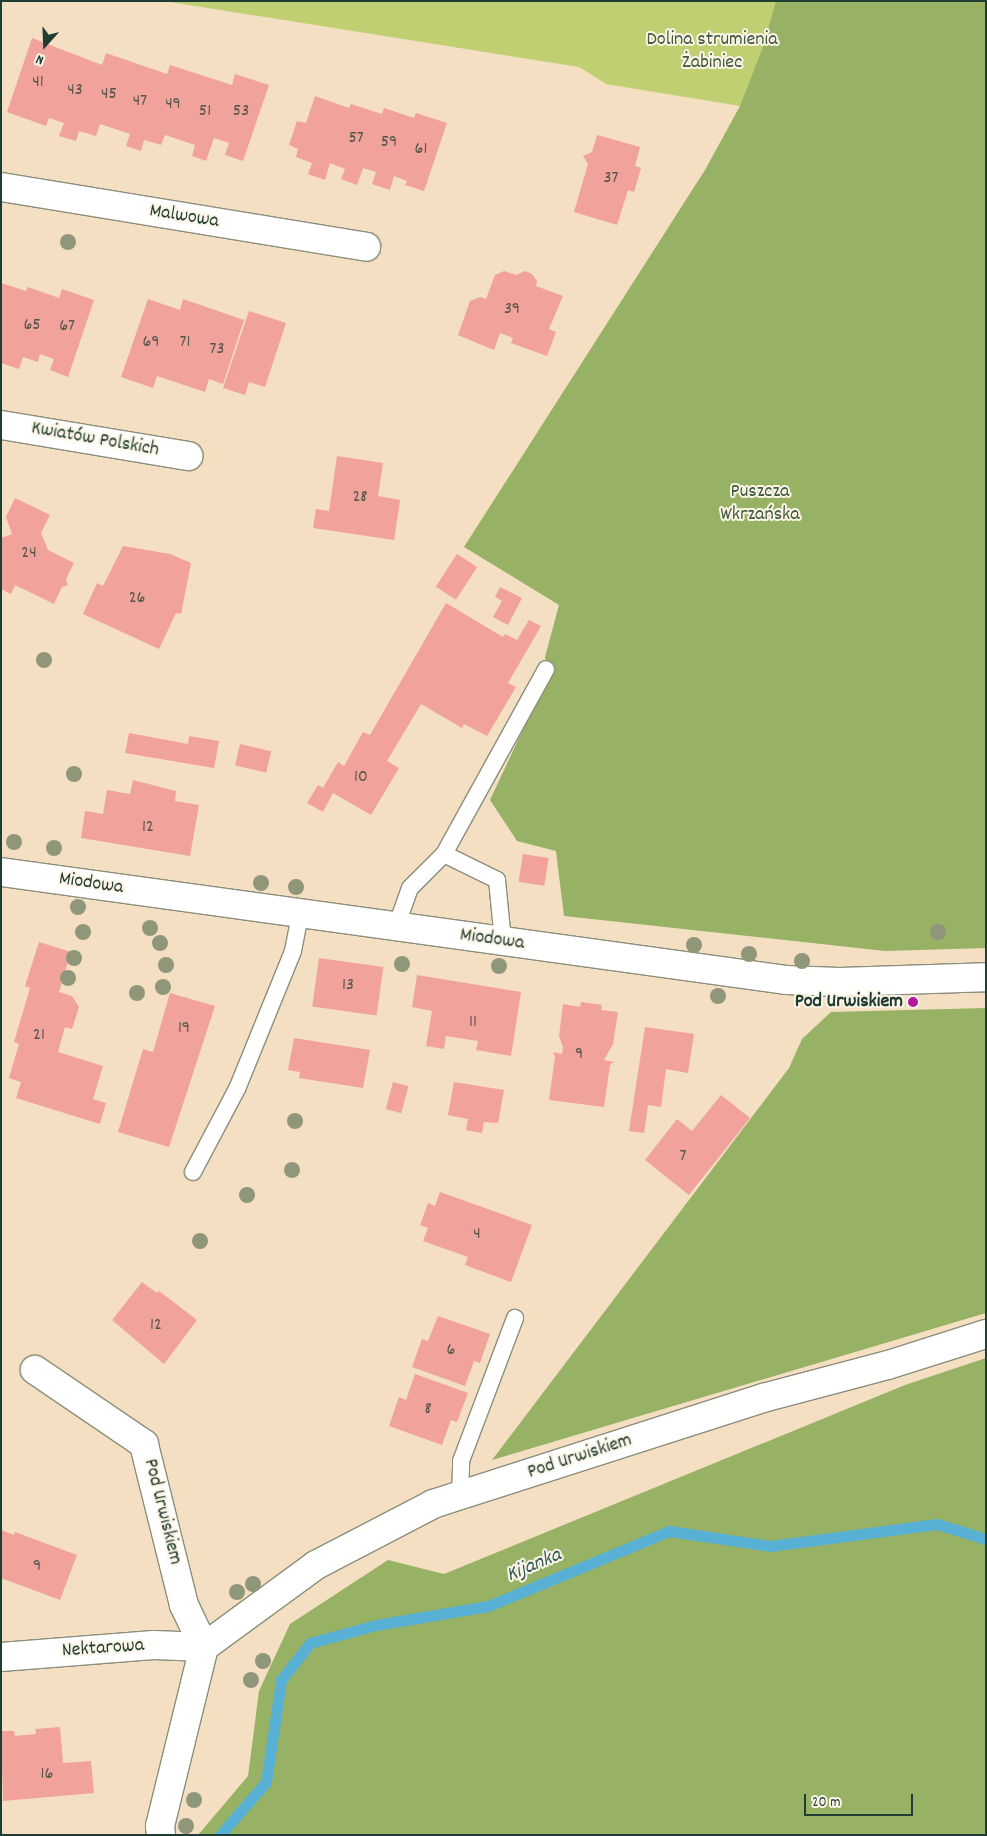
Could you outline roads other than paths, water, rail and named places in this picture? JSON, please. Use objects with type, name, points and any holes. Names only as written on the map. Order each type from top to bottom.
[{"type":"street","name":"Malwowa","points":[[1,187],[366,247]]},
{"type":"street","name":"Kwiatów Polskich","points":[[1,425],[188,456]]},
{"type":"street","name":"Miodowa","points":[[1,872],[786,980],[839,982],[986,977]]},
{"type":"street","name":"Pod Urwiskiem","points":[[35,1370],[144,1444],[184,1605],[204,1646],[316,1565],[433,1504],[763,1398],[888,1365],[986,1334]]},
{"type":"street","name":"Nektarowa","points":[[1,1657],[154,1645],[204,1646]]},
{"type":"street","points":[[161,1835],[160,1826],[204,1646]]},
{"type":"lane","points":[[396,927],[410,888],[444,854],[546,669]]},
{"type":"lane","points":[[444,854],[497,880],[503,941]]},
{"type":"lane","points":[[193,1172],[238,1089],[293,952],[300,914]]},
{"type":"lane","points":[[460,1496],[461,1461],[515,1318]]},
{"type":"waterway","name":"Kijanka","points":[[220,1835],[266,1782],[281,1680],[310,1643],[376,1625],[488,1606],[669,1531],[770,1546],[937,1524],[986,1539]]},
{"type":"place","name":"Pod Urwiskiem","points":[[913,1002]]},
{"type":"park label","name":"Dolina strumienia Żabiniec","points":[[712,52]]},
{"type":"park label","name":"Puszcza Wkrzańska","points":[[760,504]]}]
